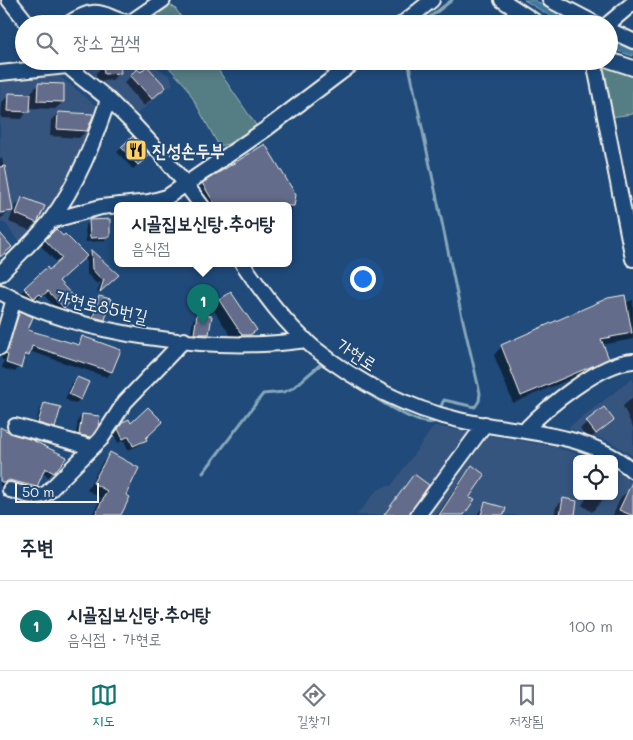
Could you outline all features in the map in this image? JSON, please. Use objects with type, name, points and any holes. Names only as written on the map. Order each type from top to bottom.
[{"type":"street","points":[[9,0],[21,15]]},
{"type":"street","points":[[141,15],[163,0]]},
{"type":"street","points":[[413,15],[432,0]]},
{"type":"street","points":[[502,0],[525,15]]},
{"type":"street","points":[[550,0],[579,15]]},
{"type":"street","points":[[618,16],[633,3]]},
{"type":"street","points":[[78,15],[84,9],[96,5],[105,7],[116,15]]},
{"type":"street","points":[[618,34],[633,41]]},
{"type":"street","points":[[618,63],[633,68]]},
{"type":"street","points":[[0,73],[22,70]]},
{"type":"street","points":[[72,70],[108,100],[150,140],[199,202]]},
{"type":"street","points":[[149,202],[167,197],[266,129],[344,70]]},
{"type":"street","points":[[596,70],[633,259]]},
{"type":"street","points":[[0,274],[50,221],[83,165],[108,100]]},
{"type":"street","points":[[50,221],[101,207],[114,206]]},
{"type":"street","name":"가현로","points":[[245,267],[272,304],[306,340],[353,376],[400,402],[424,411],[562,438],[598,450],[633,470]]},
{"type":"street","name":"가현로85번길","points":[[0,292],[59,318],[85,325],[184,340],[244,345],[306,340]]},
{"type":"street","points":[[0,348],[14,299]]},
{"type":"street","points":[[10,490],[41,496],[101,439],[125,402],[184,340]]},
{"type":"street","points":[[524,430],[545,409],[598,373],[626,361],[633,361]]},
{"type":"street","points":[[418,515],[485,424]]},
{"type":"street","points":[[15,426],[91,447]]},
{"type":"shaded area","points":[[524,0],[534,0],[560,15],[548,15]]},
{"type":"shaded area","points":[[618,43],[633,50],[633,56],[618,51]]},
{"type":"shaded area","points":[[0,68],[56,73],[99,108],[93,133],[54,207],[21,246],[6,224],[0,222]]},
{"type":"shaded area","points":[[89,70],[161,70],[170,76],[173,84],[137,114]]},
{"type":"shaded area","points":[[633,378],[633,456],[609,441],[568,428]]},
{"type":"shaded area","points":[[434,426],[552,446],[581,455],[573,455],[573,500],[618,500],[618,473],[633,483],[633,515],[357,515],[376,491],[386,486],[391,486]]},
{"type":"green space","points":[[170,5],[180,15],[156,15]]},
{"type":"green space","points":[[618,68],[633,72],[633,114],[610,117],[602,70],[618,70]]},
{"type":"green space","points":[[171,70],[218,70],[256,125],[255,127],[228,144],[219,146],[186,86]]},
{"type":"building","points":[[104,70],[121,70],[121,73],[104,74]]},
{"type":"building","points":[[136,70],[141,72],[143,70],[151,70],[166,87],[152,99],[130,75]]},
{"type":"building","points":[[38,83],[64,84],[64,102],[37,101]]},
{"type":"building","points":[[9,93],[31,94],[30,112],[8,111]]},
{"type":"building","points":[[58,112],[93,114],[93,116],[87,131],[57,129]]},
{"type":"building","name":"진성손두부","points":[[133,136],[150,155],[138,165],[121,147]]},
{"type":"building","points":[[265,144],[296,195],[294,206],[292,206],[292,202],[214,202],[202,183]]},
{"type":"building","points":[[5,166],[13,211],[0,213],[0,167]]},
{"type":"building","points":[[22,197],[45,206],[37,223],[16,214]]},
{"type":"building","points":[[110,219],[110,237],[90,238],[89,220]]},
{"type":"building","points":[[56,229],[63,236],[65,234],[87,256],[59,281],[75,298],[64,308],[48,291],[42,296],[40,294],[34,298],[24,288],[47,267],[49,270],[62,258],[45,240]]},
{"type":"building","points":[[0,233],[12,247],[0,257]]},
{"type":"building","points":[[91,250],[119,275],[100,292],[104,279],[102,280],[92,269]]},
{"type":"building","points":[[231,292],[257,330],[250,335],[242,335],[219,300]]},
{"type":"building","points":[[625,295],[632,333],[601,339],[609,359],[521,396],[501,345],[608,298]]},
{"type":"building","points":[[99,296],[111,299],[105,320],[93,317]]},
{"type":"building","points":[[20,311],[33,317],[28,330],[79,345],[82,336],[121,350],[112,372],[32,346],[29,356],[25,354],[21,368],[6,363],[8,355],[5,354]]},
{"type":"building","points":[[197,314],[212,316],[209,334],[194,334]]},
{"type":"building","points":[[77,377],[89,382],[81,400],[69,394]]},
{"type":"building","points":[[44,403],[61,407],[55,428],[38,423]]},
{"type":"building","points":[[148,407],[163,422],[146,438],[147,440],[133,446],[129,436],[123,439],[118,429],[123,422],[129,419],[131,423]]},
{"type":"building","points":[[604,407],[614,420],[596,434],[586,421]]},
{"type":"building","points":[[82,414],[100,416],[98,427],[91,437],[79,435]]},
{"type":"building","points":[[0,427],[67,457],[54,473],[45,468],[37,487],[9,480],[4,483],[0,481]]},
{"type":"building","points":[[110,452],[139,468],[126,495],[130,497],[121,515],[95,515],[107,491],[93,483]]},
{"type":"building","points":[[472,465],[485,475],[469,498],[475,499],[464,515],[439,515]]},
{"type":"building","points":[[414,474],[429,485],[409,515],[384,515]]},
{"type":"building","points":[[633,480],[633,515],[631,515],[619,510]]},
{"type":"building","points":[[563,498],[577,501],[575,515],[560,515]]},
{"type":"building","points":[[485,502],[506,508],[504,515],[481,515]]},
{"type":"waterway","points":[[433,15],[452,0]]},
{"type":"waterway","points":[[410,70],[460,308],[480,393],[479,401],[475,407],[444,400],[441,406]]},
{"type":"waterway","points":[[203,473],[263,394],[284,392],[293,388],[321,364],[412,418],[426,422],[436,421]]},
{"type":"place","name":"진성손두부","points":[[136,150]]},
{"type":"place","name":"시골집보신탕.추어탕","points":[[203,325]]}]
